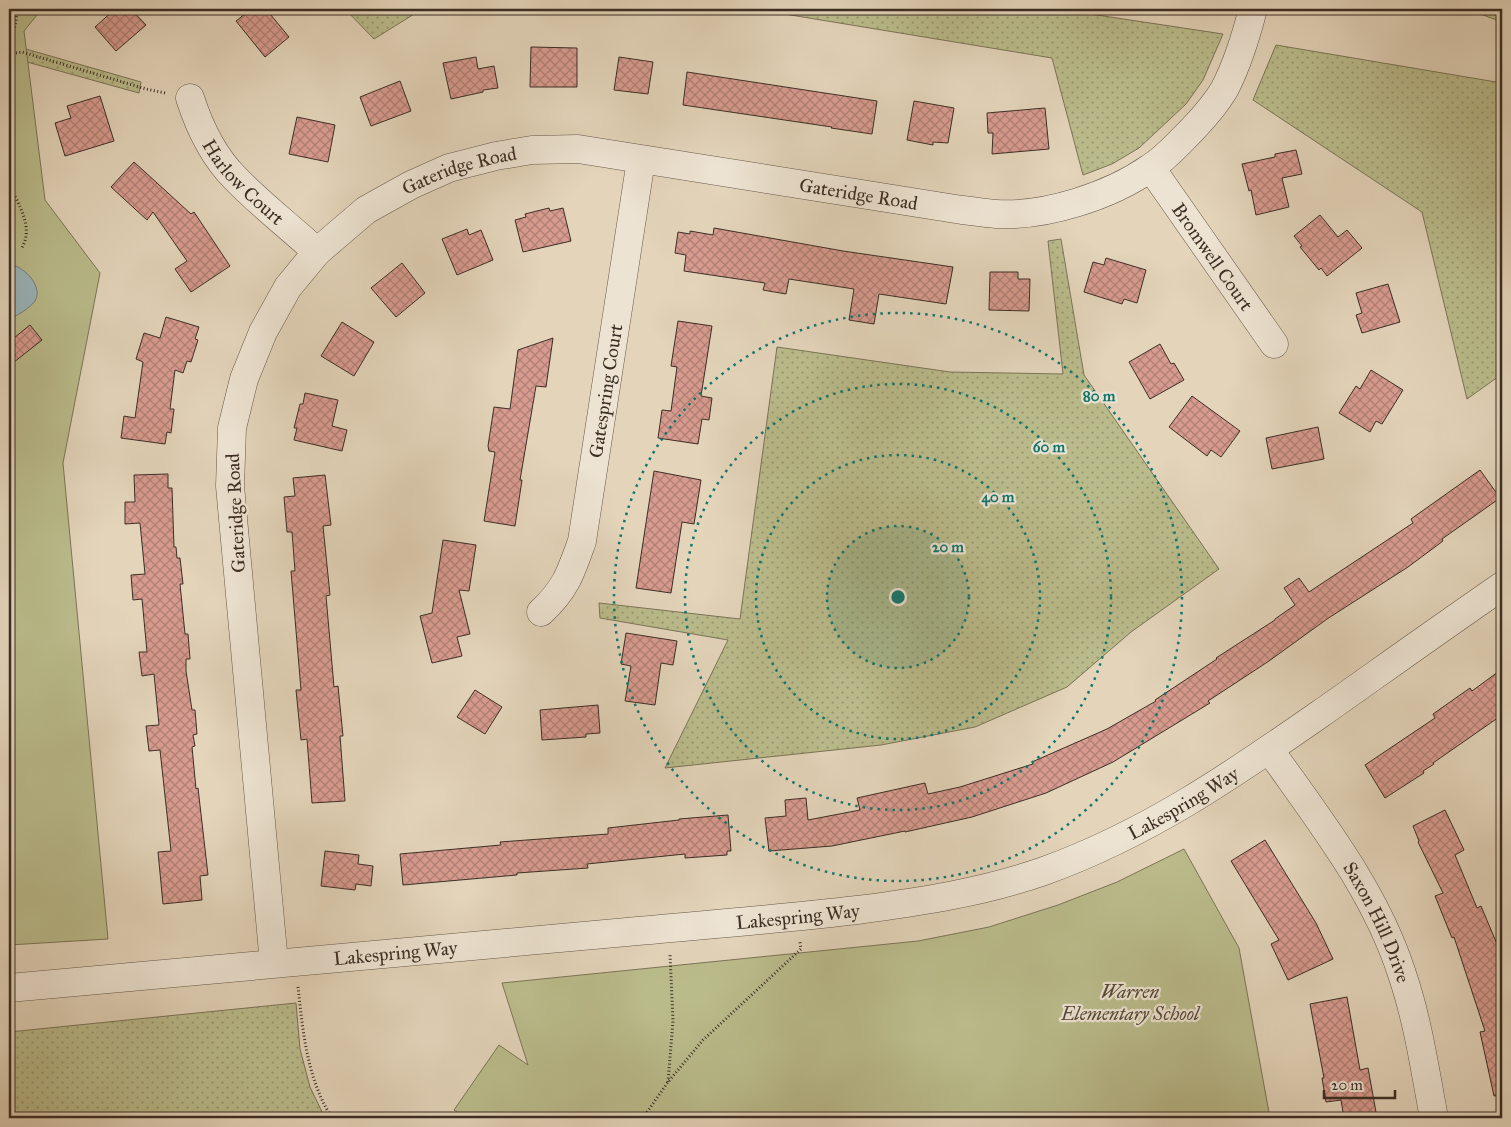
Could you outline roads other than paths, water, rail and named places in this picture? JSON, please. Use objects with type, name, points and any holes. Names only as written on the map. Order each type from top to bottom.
[{"type":"street","name":"Gateridge Road","points":[[285,962],[230,486],[232,428],[244,379],[263,332],[288,287],[317,252],[366,210],[411,185],[450,168],[496,156],[532,150],[578,149],[997,214],[1046,210],[1082,201],[1121,185],[1151,168],[1201,121],[1224,89],[1240,54],[1253,9]]},
{"type":"street","name":"Harlow Court","points":[[190,98],[197,119],[210,144],[234,177],[317,252]]},
{"type":"street","name":"Gatespring Court","points":[[542,612],[555,599],[568,578],[582,541],[641,160]]},
{"type":"street","name":"Bromwell Court","points":[[1151,168],[1274,344]]},
{"type":"street","name":"Lakespring Way","points":[[9,988],[798,916],[908,903],[974,890],[1042,871],[1099,848],[1162,817],[1209,790],[1502,586]]},
{"type":"street","name":"Saxon Hill Drive","points":[[1269,749],[1353,869],[1382,923],[1402,973],[1418,1033],[1434,1118]]},
{"type":"water","points":[[16,266],[33,280],[37,296],[30,307],[9,320],[9,267]]},
{"type":"park label","name":"Warren Elementary School","points":[[1130,1002]]}]
